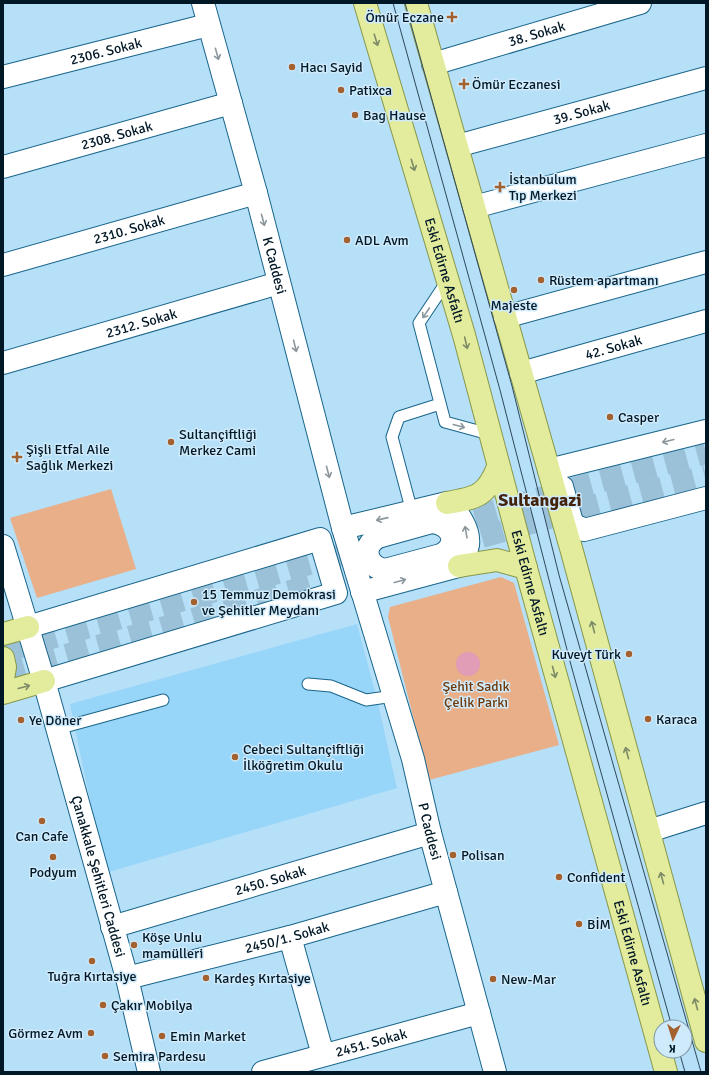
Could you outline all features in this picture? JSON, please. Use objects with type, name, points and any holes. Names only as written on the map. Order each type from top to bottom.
[{"type":"main road","name":"Eski Edirne Asfaltı","points":[[365,3],[464,335],[498,467],[666,1072]]},
{"type":"main road","points":[[416,3],[571,548],[706,1041]]},
{"type":"main road","points":[[447,503],[468,499],[487,489],[492,482],[498,467]]},
{"type":"main road","points":[[459,566],[497,560],[526,568]]},
{"type":"main road","points":[[3,634],[28,627]]},
{"type":"main road","points":[[3,658],[5,667],[3,679]]},
{"type":"main road","points":[[3,693],[44,681]]},
{"type":"street","name":"K Caddesi","points":[[203,3],[256,193],[343,528],[362,592]]},
{"type":"street","name":"38. Sokak","points":[[433,64],[640,3]]},
{"type":"street","name":"2306. Sokak","points":[[3,77],[208,25]]},
{"type":"street","name":"39. Sokak","points":[[457,146],[706,78]]},
{"type":"street","name":"2308. Sokak","points":[[3,167],[231,103]]},
{"type":"street","points":[[474,207],[706,145]]},
{"type":"street","name":"2310. Sokak","points":[[3,265],[256,193]]},
{"type":"street","points":[[505,317],[706,262]]},
{"type":"street","name":"2312. Sokak","points":[[3,363],[279,283]]},
{"type":"street","name":"42. Sokak","points":[[521,373],[706,321]]},
{"type":"street","points":[[549,470],[706,431]]},
{"type":"street","points":[[579,527],[584,530],[706,498]]},
{"type":"street","points":[[343,528],[447,503],[456,510],[465,526],[468,545],[459,566],[362,592]]},
{"type":"street","points":[[28,627],[320,539],[327,561],[336,593],[44,681]]},
{"type":"street","name":"Çanakkale Şehitleri Caddesi","points":[[3,546],[44,681],[127,978],[149,1072]]},
{"type":"street","name":"P Caddesi","points":[[362,592],[412,759],[430,833],[495,1072]]},
{"type":"street","points":[[649,831],[706,813]]},
{"type":"street","name":"2450. Sokak","points":[[112,927],[430,833]]},
{"type":"street","name":"2450/1. Sokak","points":[[127,978],[290,937],[446,892]]},
{"type":"street","points":[[290,937],[323,1054]]},
{"type":"street","name":"2451. Sokak","points":[[263,1072],[323,1054],[479,1013]]},
{"type":"lane","points":[[448,280],[419,323],[444,422],[489,434]]},
{"type":"lane","points":[[412,512],[392,437],[399,417],[440,404]]},
{"type":"lane","points":[[549,470],[567,484],[579,527],[571,548]]},
{"type":"lane","points":[[308,684],[331,686],[366,700],[394,696]]},
{"type":"lane","points":[[57,729],[163,700]]},
{"type":"shaded area","name":"Cebeci Sultançiftliği İlköğretim Okulu","points":[[357,624],[377,699],[397,788],[105,873],[70,704]]},
{"type":"shaded area","points":[[468,652],[476,656],[480,664],[476,672],[468,676],[460,672],[456,664],[460,656]]},
{"type":"green space","points":[[111,489],[136,569],[37,598],[10,518]]},
{"type":"green space","name":"Şehit Sadık Çelik Parkı","points":[[501,577],[514,583],[559,745],[429,780],[388,617],[390,607]]},
{"type":"tunnel","points":[[443,526],[582,486],[706,453]]},
{"type":"tunnel","points":[[450,546],[588,507],[706,476]]},
{"type":"tunnel","points":[[3,652],[368,547]]},
{"type":"tunnel","points":[[3,673],[375,567]]},
{"type":"tram line","points":[[393,3],[500,390],[571,665],[670,1019]]},
{"type":"tram line","points":[[405,3],[512,386],[559,575],[701,1072]]},
{"type":"tram line","points":[[681,1059],[685,1072]]},
{"type":"place","name":"Ömür Eczane","points":[[452,17]]},
{"type":"place","name":"Hacı Sayid","points":[[292,67]]},
{"type":"place","name":"Ömür Eczanesi","points":[[464,84]]},
{"type":"place","name":"Patixca","points":[[341,90]]},
{"type":"place","name":"Bag Hause","points":[[355,115]]},
{"type":"place","name":"İstanbulum Tıp Merkezi","points":[[500,187]]},
{"type":"place","name":"ADL Avm","points":[[347,240]]},
{"type":"place","name":"Rüstem apartmanı","points":[[541,280]]},
{"type":"place","name":"Majeste","points":[[514,290]]},
{"type":"place","name":"Casper","points":[[610,417]]},
{"type":"place","name":"Sultançiftliği Merkez Cami","points":[[171,442]]},
{"type":"place","name":"Şişli Etfal Aile Sağlık Merkezi","points":[[17,457]]},
{"type":"place","name":"15 Temmuz Demokrasi ve Şehitler Meydanı","points":[[194,602]]},
{"type":"place","name":"Kuveyt Türk","points":[[629,654]]},
{"type":"place","name":"Karaca","points":[[648,719]]},
{"type":"place","name":"Ye Döner","points":[[21,720]]},
{"type":"place","name":"Cebeci Sultançiftliği İlköğretim Okulu","points":[[235,757]]},
{"type":"place","name":"Can Cafe","points":[[42,821]]},
{"type":"place","name":"Polisan","points":[[453,855]]},
{"type":"place","name":"Podyum","points":[[53,857]]},
{"type":"place","name":"Confident","points":[[559,877]]},
{"type":"place","name":"BİM","points":[[579,924]]},
{"type":"place","name":"Köşe Unlu mamülleri","points":[[134,945]]},
{"type":"place","name":"Tuğra Kırtasiye","points":[[92,961]]},
{"type":"place","name":"Kardeş Kırtasiye","points":[[206,978]]},
{"type":"place","name":"New-Mar","points":[[493,979]]},
{"type":"place","name":"Çakır Mobilya","points":[[103,1005]]},
{"type":"place","name":"Görmez Avm","points":[[91,1033]]},
{"type":"place","name":"Emin Market","points":[[162,1036]]},
{"type":"place","name":"Semira Pardesu","points":[[105,1056]]},
{"type":"district","name":"Sultangazi","points":[[540,500]]}]
